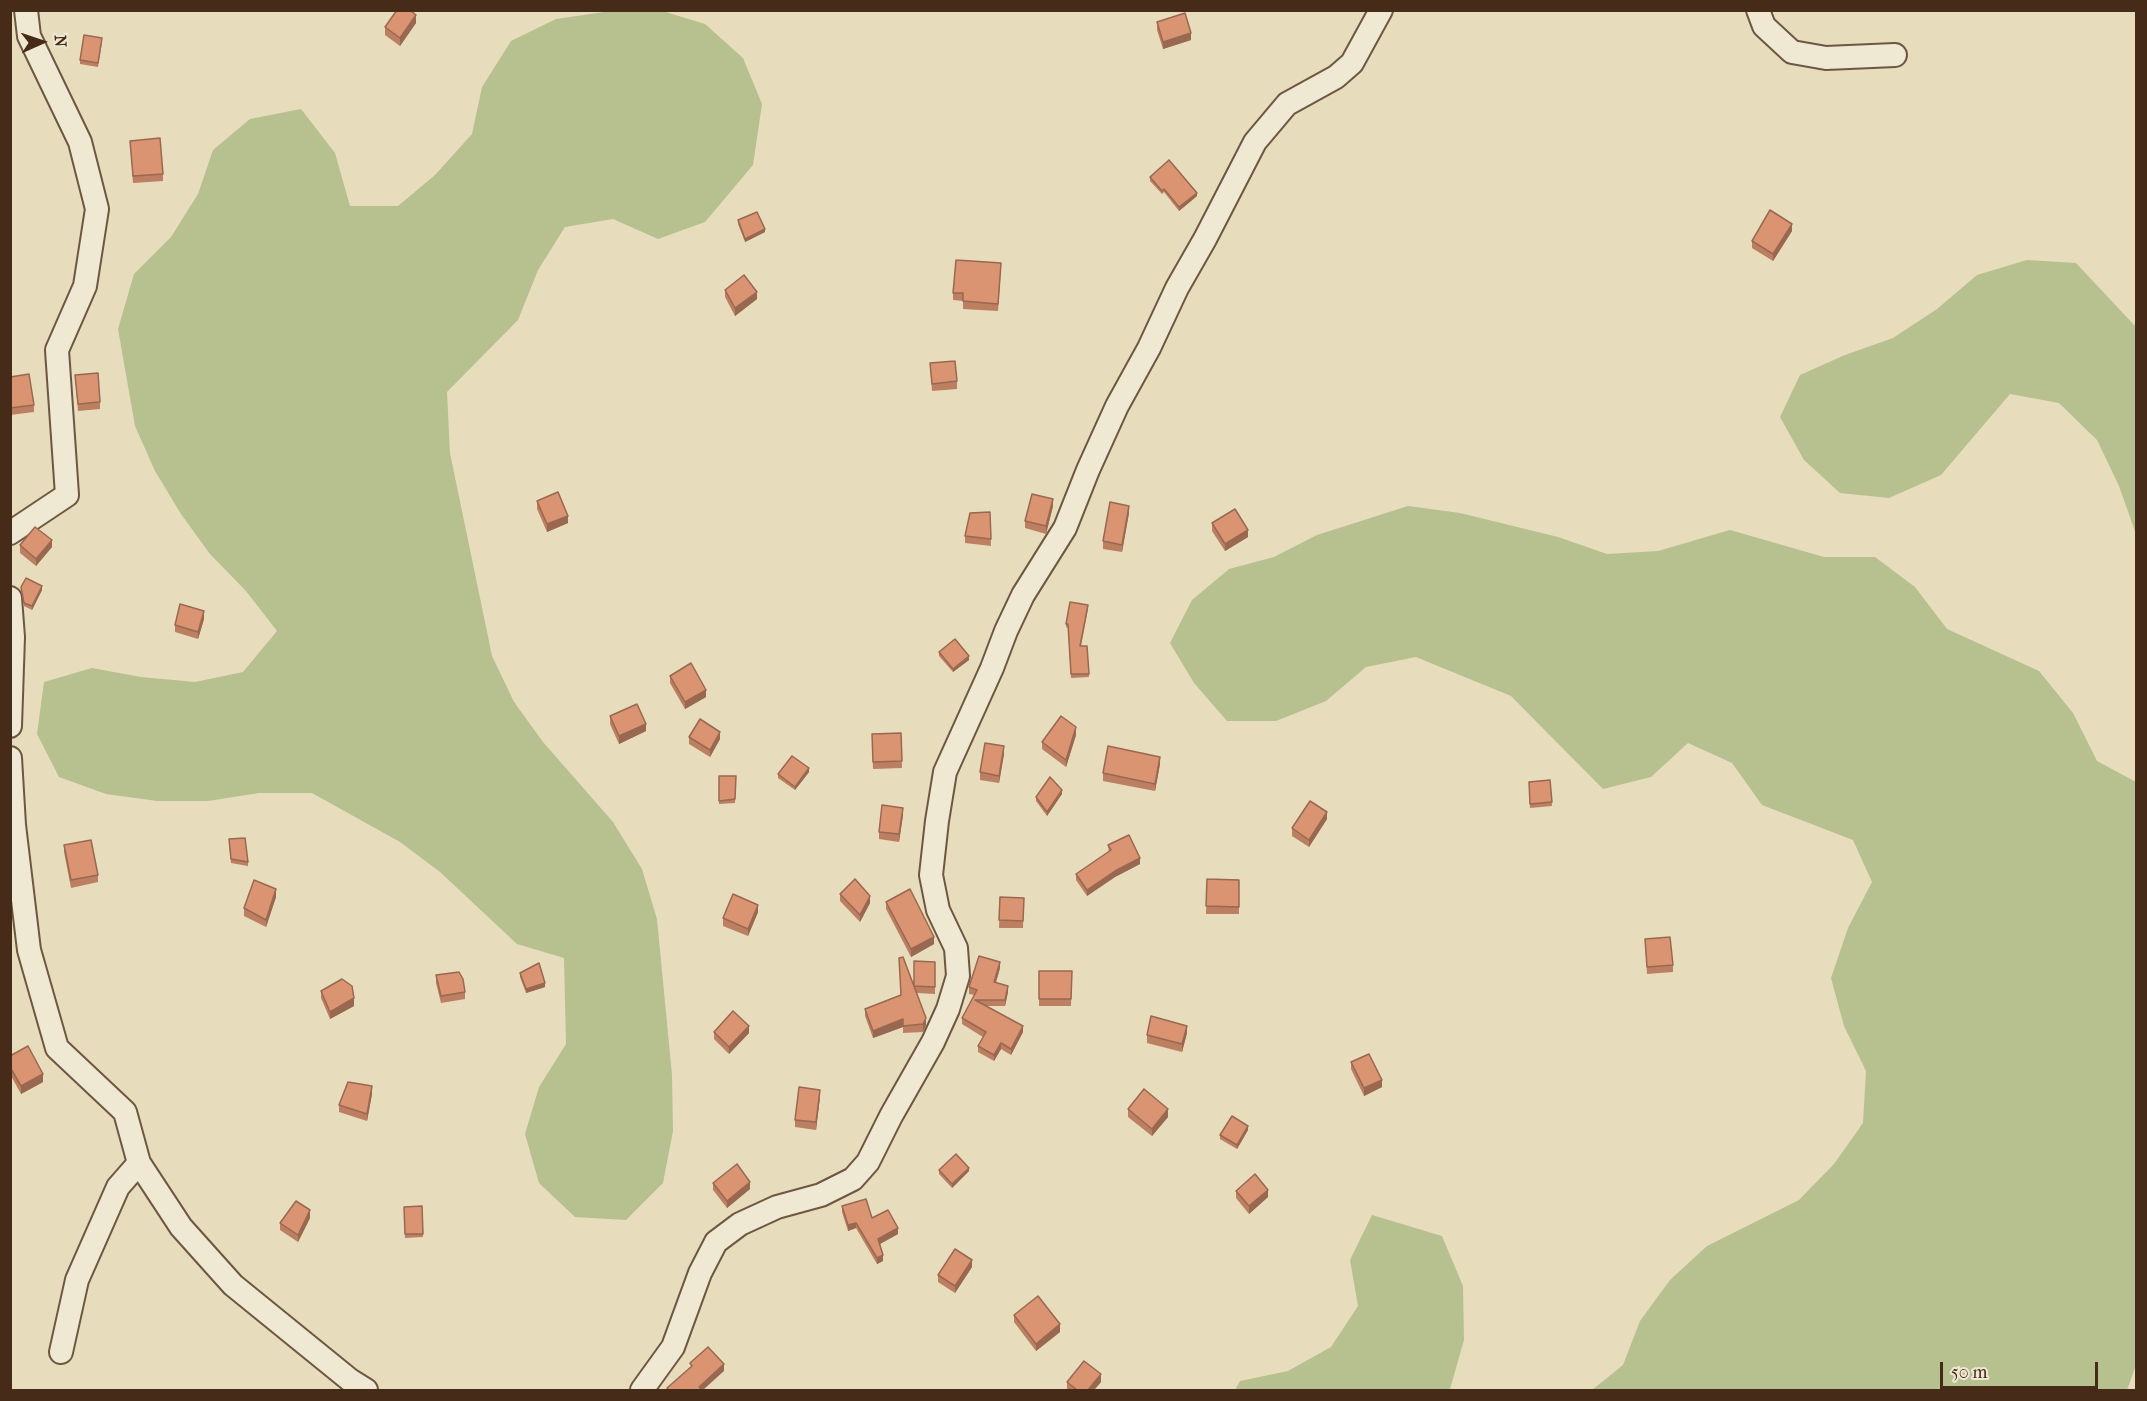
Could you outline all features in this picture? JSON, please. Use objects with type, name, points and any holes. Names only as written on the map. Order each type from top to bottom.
[{"type":"street","points":[[10,533],[67,495],[57,350],[85,286],[98,209],[80,142],[29,36],[26,10]]},
{"type":"street","points":[[642,1390],[673,1347],[700,1274],[716,1242],[740,1224],[777,1207],[821,1195],[853,1179],[868,1162],[933,1042],[948,1009],[958,976],[956,948],[938,910],[931,875],[945,772],[992,668],[1006,631],[1023,595],[1065,528],[1117,406],[1255,142],[1287,104],[1336,78],[1352,63],[1381,10]]},
{"type":"street","points":[[1758,10],[1764,26],[1791,51],[1826,58],[1894,55]]},
{"type":"street","points":[[10,598],[13,637],[10,726]]},
{"type":"street","points":[[10,758],[14,825],[29,950],[57,1048],[125,1112],[139,1163],[181,1227],[233,1285],[350,1380],[366,1390]]},
{"type":"street","points":[[61,1352],[77,1280],[118,1187],[139,1163]]},
{"type":"green space","points":[[659,10],[705,24],[743,58],[762,104],[753,165],[705,222],[658,239],[613,219],[565,227],[538,270],[518,320],[447,392],[450,453],[492,656],[514,702],[543,742],[613,822],[642,869],[657,919],[672,1075],[673,1131],[663,1183],[626,1220],[575,1217],[539,1183],[525,1134],[539,1087],[566,1044],[564,958],[517,944],[440,872],[400,842],[312,793],[259,793],[208,801],[157,801],[106,794],[59,777],[37,734],[44,682],[92,668],[141,677],[195,682],[243,672],[277,631],[246,591],[210,554],[181,514],[155,471],[135,426],[118,329],[134,274],[171,237],[198,194],[213,150],[250,119],[301,109],[335,153],[350,206],[398,206],[435,175],[472,134],[482,87],[511,41],[556,19],[604,12]]},
{"type":"green space","points":[[2027,260],[2076,263],[2136,327],[2136,534],[2119,486],[2097,440],[2059,403],[2010,394],[1941,475],[1889,498],[1840,493],[1804,460],[1780,417],[1800,375],[1845,355],[1893,338],[1937,309],[1977,275]]},
{"type":"green space","points":[[1408,506],[1460,513],[1558,537],[1607,554],[1658,551],[1730,530],[1824,557],[1875,557],[1915,587],[1947,629],[2039,671],[2073,713],[2097,761],[2136,782],[2136,1365],[2127,1390],[1592,1390],[1623,1365],[1640,1321],[1670,1280],[1707,1246],[1799,1200],[1834,1164],[1863,1123],[1866,1071],[1844,1026],[1831,978],[1848,928],[1872,882],[1853,840],[1762,805],[1732,763],[1688,743],[1651,777],[1603,789],[1511,696],[1416,657],[1366,667],[1326,701],[1276,721],[1227,721],[1194,683],[1170,643],[1192,600],[1229,569],[1274,557],[1317,535]]},
{"type":"green space","points":[[1372,1215],[1442,1236],[1463,1286],[1464,1340],[1451,1390],[1235,1390],[1240,1381],[1288,1371],[1331,1347],[1358,1306],[1350,1260]]},
{"type":"building","points":[[397,10],[410,10],[416,15],[400,38],[385,27]]},
{"type":"building","points":[[1185,13],[1191,33],[1163,42],[1157,22]]},
{"type":"building","points":[[84,35],[102,38],[98,63],[80,60]]},
{"type":"building","points":[[160,138],[163,174],[133,176],[130,141]]},
{"type":"building","points":[[1169,160],[1197,193],[1179,207],[1150,177]]},
{"type":"building","points":[[1770,210],[1792,224],[1773,254],[1752,241]]},
{"type":"building","points":[[757,212],[765,229],[745,239],[738,220]]},
{"type":"building","points":[[956,260],[1001,263],[998,304],[963,301],[963,293],[953,293]]},
{"type":"building","points":[[744,275],[757,292],[735,308],[725,290]]},
{"type":"building","points":[[955,361],[957,381],[932,384],[930,363]]},
{"type":"building","points":[[98,373],[100,402],[78,404],[75,375]]},
{"type":"building","points":[[29,374],[34,405],[10,408],[10,377]]},
{"type":"building","points":[[558,492],[568,516],[547,524],[537,501]]},
{"type":"building","points":[[1032,494],[1053,499],[1046,526],[1025,521]]},
{"type":"building","points":[[1110,502],[1129,506],[1122,545],[1103,541]]},
{"type":"building","points":[[1235,509],[1248,530],[1225,544],[1212,523]]},
{"type":"building","points":[[990,512],[991,539],[965,536],[970,513]]},
{"type":"building","points":[[35,527],[52,540],[36,559],[20,545]]},
{"type":"building","points":[[26,578],[42,586],[32,606],[24,603],[21,587]]},
{"type":"building","points":[[1070,602],[1088,605],[1080,646],[1087,646],[1089,674],[1071,674],[1068,624],[1066,624]]},
{"type":"building","points":[[180,604],[204,611],[198,632],[175,625]]},
{"type":"building","points":[[955,639],[969,656],[953,669],[939,652]]},
{"type":"building","points":[[691,663],[706,690],[685,702],[670,676]]},
{"type":"building","points":[[637,704],[646,724],[619,736],[610,716]]},
{"type":"building","points":[[1061,716],[1076,727],[1066,760],[1042,742]]},
{"type":"building","points":[[700,719],[720,732],[710,750],[689,737]]},
{"type":"building","points":[[901,733],[902,761],[873,762],[872,734]]},
{"type":"building","points":[[985,743],[1004,746],[999,776],[980,772]]},
{"type":"building","points":[[1108,746],[1160,757],[1155,784],[1103,773]]},
{"type":"building","points":[[792,756],[809,768],[795,787],[778,774]]},
{"type":"building","points":[[719,776],[736,776],[735,799],[719,801]]},
{"type":"building","points":[[1050,777],[1062,790],[1047,812],[1036,797]]},
{"type":"building","points":[[1550,780],[1552,802],[1530,804],[1529,782]]},
{"type":"building","points":[[1310,801],[1327,812],[1309,840],[1292,828]]},
{"type":"building","points":[[882,805],[903,808],[899,834],[879,832]]},
{"type":"building","points":[[1129,835],[1140,858],[1087,890],[1076,874],[1111,850],[1108,845]]},
{"type":"building","points":[[245,838],[248,862],[231,859],[229,839]]},
{"type":"building","points":[[91,840],[98,875],[71,880],[64,845]]},
{"type":"building","points":[[855,879],[870,896],[860,915],[840,894]]},
{"type":"building","points":[[1207,879],[1239,880],[1239,907],[1206,906]]},
{"type":"building","points":[[254,880],[276,889],[266,920],[244,908]]},
{"type":"building","points":[[910,889],[934,937],[911,949],[886,902]]},
{"type":"building","points":[[733,894],[758,905],[748,929],[723,918]]},
{"type":"building","points":[[1000,897],[1024,898],[1023,921],[999,920]]},
{"type":"building","points":[[1670,937],[1673,965],[1647,967],[1645,939]]},
{"type":"building","points":[[979,956],[1000,962],[994,982],[1008,986],[1005,1000],[975,1000],[1023,1026],[1011,1049],[1001,1043],[994,1055],[978,1046],[986,1032],[962,1018],[977,990],[969,987]]},
{"type":"building","points":[[903,957],[926,1018],[923,1024],[903,1026],[903,1019],[873,1031],[865,1009],[901,995],[899,958]]},
{"type":"building","points":[[914,961],[935,962],[935,987],[914,986]]},
{"type":"building","points":[[539,963],[545,983],[526,989],[520,973]]},
{"type":"building","points":[[1039,971],[1072,971],[1071,999],[1039,999]]},
{"type":"building","points":[[459,972],[463,979],[465,992],[441,996],[436,975]]},
{"type":"building","points":[[342,979],[352,986],[354,998],[330,1012],[321,991]]},
{"type":"building","points":[[733,1011],[749,1026],[729,1047],[714,1032]]},
{"type":"building","points":[[1151,1016],[1187,1026],[1182,1044],[1147,1035]]},
{"type":"building","points":[[28,1046],[43,1074],[21,1086],[10,1067],[10,1056]]},
{"type":"building","points":[[1369,1054],[1382,1080],[1364,1088],[1351,1062]]},
{"type":"building","points":[[348,1082],[372,1086],[367,1114],[339,1105]]},
{"type":"building","points":[[799,1087],[820,1090],[816,1122],[795,1120]]},
{"type":"building","points":[[1144,1089],[1168,1109],[1152,1129],[1128,1109]]},
{"type":"building","points":[[1232,1116],[1248,1126],[1237,1145],[1220,1135]]},
{"type":"building","points":[[956,1154],[969,1168],[952,1184],[939,1170]]},
{"type":"building","points":[[737,1164],[750,1182],[727,1201],[713,1183]]},
{"type":"building","points":[[1255,1174],[1268,1190],[1249,1206],[1236,1191]]},
{"type":"building","points":[[866,1199],[872,1218],[888,1210],[898,1228],[878,1239],[883,1255],[877,1258],[856,1223],[848,1225],[842,1206]]},
{"type":"building","points":[[296,1201],[310,1210],[298,1235],[280,1223]]},
{"type":"building","points":[[422,1206],[423,1234],[405,1234],[404,1207]]},
{"type":"building","points":[[955,1249],[972,1260],[955,1286],[938,1275]]},
{"type":"building","points":[[1038,1296],[1060,1324],[1036,1344],[1014,1315]]},
{"type":"building","points":[[708,1347],[724,1364],[699,1387],[702,1390],[669,1390],[667,1388],[692,1366],[690,1363]]},
{"type":"building","points":[[1084,1361],[1101,1374],[1088,1390],[1077,1390],[1067,1382]]}]
